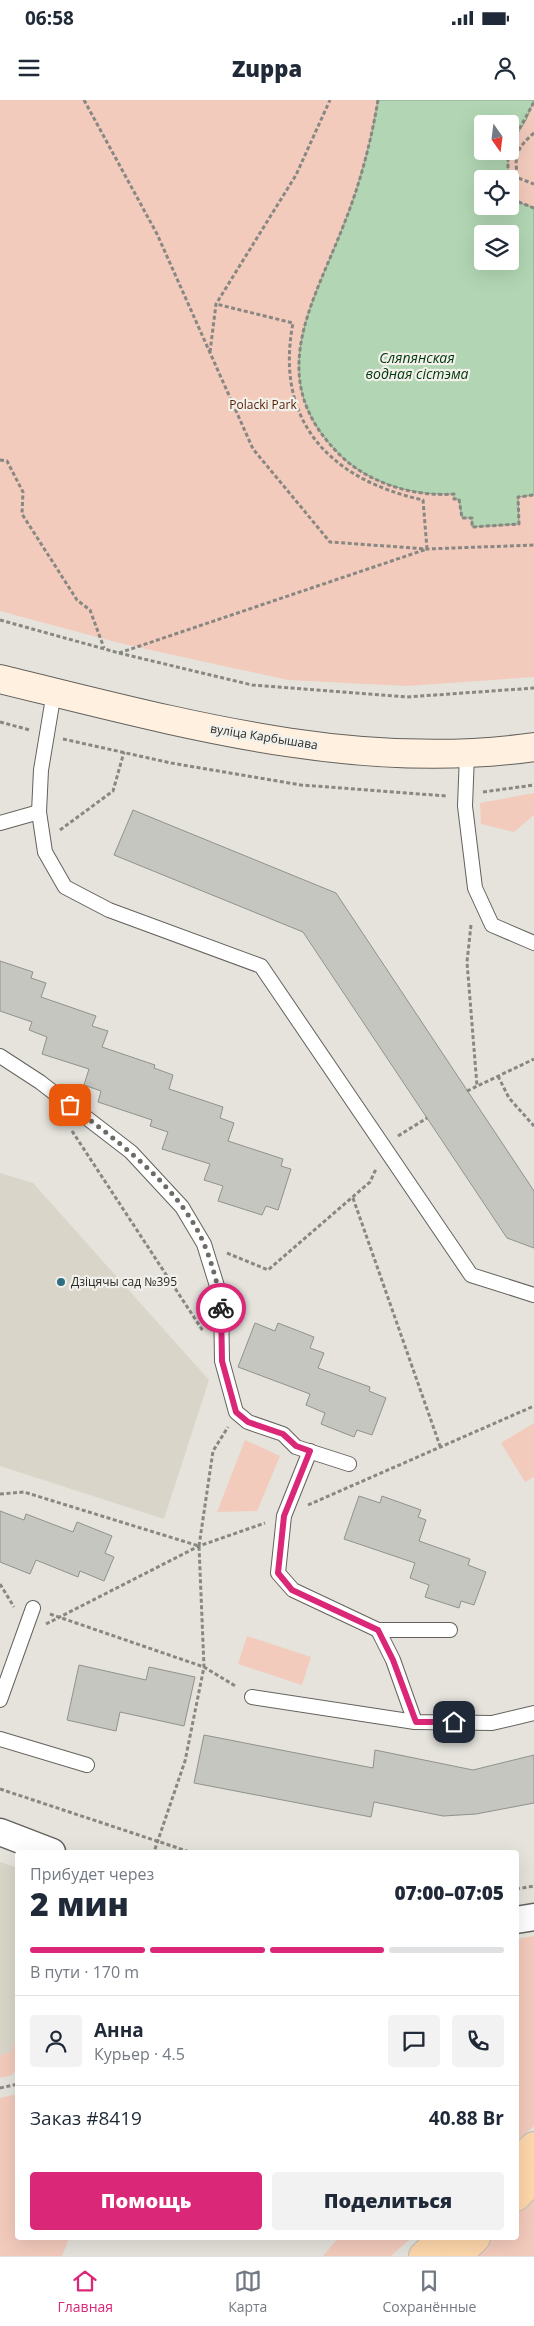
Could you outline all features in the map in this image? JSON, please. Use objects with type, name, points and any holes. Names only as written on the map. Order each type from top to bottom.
[{"type":"highway","points":[[519,2160],[534,2146]]},
{"type":"highway","points":[[519,2194],[534,2179]]},
{"type":"highway","points":[[424,2256],[440,2240]]},
{"type":"highway","points":[[458,2256],[474,2240]]},
{"type":"main road","name":"вуліца Карбышава","points":[[0,679],[202,727],[292,742],[404,753],[467,754],[534,747]]},
{"type":"street","points":[[0,1832],[47,1850]]},
{"type":"street","points":[[519,1920],[534,1918]]},
{"type":"lane","points":[[54,692],[46,735],[39,812],[45,852],[65,887],[109,910],[261,966],[471,1275],[534,1296]]},
{"type":"lane","points":[[467,754],[465,806],[475,888],[492,925],[534,942]]},
{"type":"lane","points":[[0,823],[39,812]]},
{"type":"lane","points":[[0,1056],[40,1082],[131,1152],[182,1207],[204,1244],[221,1299],[222,1361],[236,1412],[248,1422],[283,1434],[296,1446],[348,1464]]},
{"type":"lane","points":[[310,1451],[284,1516],[278,1573],[292,1590],[378,1630],[450,1630]]},
{"type":"lane","points":[[0,1700],[4,1678],[33,1608]]},
{"type":"lane","points":[[378,1630],[393,1660],[416,1722]]},
{"type":"lane","points":[[252,1697],[416,1722],[492,1723],[534,1713]]},
{"type":"lane","points":[[0,1739],[87,1765]]},
{"type":"path","points":[[84,100],[156,234],[253,449],[330,542],[427,549],[534,545]]},
{"type":"path","points":[[210,353],[216,304],[296,176],[330,100]]},
{"type":"path","points":[[378,100],[368,148],[352,203],[318,284],[305,323],[299,361],[300,380],[304,398],[321,433],[346,460],[361,471],[406,490],[454,494],[454,499],[459,498],[462,518],[472,518],[472,527],[519,524],[518,497],[534,495]]},
{"type":"path","points":[[519,130],[534,102]]},
{"type":"path","points":[[534,133],[520,145],[516,163],[518,178],[534,184]]},
{"type":"path","points":[[519,202],[534,208]]},
{"type":"path","points":[[216,304],[293,324],[288,357],[289,377],[302,417],[313,437],[330,456],[349,472],[397,494],[423,500],[427,549]]},
{"type":"path","points":[[0,460],[7,461],[24,492],[22,514],[77,600],[90,610],[104,649]]},
{"type":"path","points":[[119,653],[427,549]]},
{"type":"path","points":[[0,620],[119,653],[252,685],[407,697],[534,688]]},
{"type":"path","points":[[0,722],[46,735],[171,763],[301,785],[438,797],[534,785]]},
{"type":"path","points":[[44,842],[114,791],[124,752]]},
{"type":"path","points":[[475,888],[467,962],[477,1086]]},
{"type":"path","points":[[467,1091],[534,1059]]},
{"type":"path","points":[[498,1076],[510,1098],[534,1126]]},
{"type":"path","points":[[204,1244],[268,1270],[370,1182],[384,1145],[427,1118]]},
{"type":"path","points":[[67,1123],[222,1361]]},
{"type":"path","points":[[353,1198],[440,1446]]},
{"type":"path","points":[[155,1850],[184,1762],[204,1667],[199,1546],[213,1451],[236,1412]]},
{"type":"path","points":[[0,1494],[24,1492],[199,1546]]},
{"type":"path","points":[[33,1608],[204,1667],[252,1697]]},
{"type":"path","points":[[0,1789],[184,1850]]},
{"type":"path","points":[[519,1888],[534,1886]]},
{"type":"path","points":[[0,2088],[15,2084]]},
{"type":"shaded area","name":"Дзіцячы сад №395","points":[[0,1173],[33,1183],[209,1380],[164,1519],[0,1466]]},
{"type":"shaded area","points":[[0,1862],[15,1867],[15,2040],[11,2052],[0,2055]]},
{"type":"green space","name":"Polacki Park","points":[[0,100],[534,100],[534,677],[407,686],[288,680],[123,644],[0,611]]},
{"type":"green space","points":[[534,793],[534,815],[514,832],[481,824],[480,803]]},
{"type":"green space","points":[[534,1423],[534,1477],[525,1482],[501,1443]]},
{"type":"green space","points":[[245,1440],[280,1456],[257,1511],[217,1512]]},
{"type":"green space","points":[[247,1636],[311,1657],[302,1685],[238,1664]]},
{"type":"green space","points":[[534,1936],[534,2126],[519,2139],[519,1938]]},
{"type":"green space","points":[[15,2040],[15,2071],[12,2075],[0,2078],[0,2055],[11,2052]]},
{"type":"green space","points":[[15,2094],[15,2240],[68,2240],[62,2256],[0,2256],[0,2098]]},
{"type":"green space","points":[[534,2194],[534,2256],[472,2256],[489,2240],[519,2240],[519,2209]]},
{"type":"green space","points":[[336,2240],[409,2240],[391,2256],[323,2256]]},
{"type":"water","name":"Сляпянская водная сістэма","points":[[378,100],[534,100],[519,131],[519,115],[474,115],[474,160],[508,160],[508,170],[474,170],[474,215],[519,215],[519,202],[534,208],[534,495],[518,497],[519,524],[472,527],[472,518],[462,518],[459,499],[454,499],[454,494],[424,493],[409,490],[380,481],[366,474],[342,457],[318,428],[304,400],[299,371],[301,343],[308,314],[355,194]]},
{"type":"building","points":[[133,810],[336,893],[534,1191],[534,1248],[507,1238],[303,932],[114,855]]},
{"type":"building","points":[[0,961],[33,972],[31,978],[46,983],[41,997],[96,1016],[92,1026],[108,1031],[102,1047],[155,1065],[154,1068],[173,1075],[169,1089],[223,1107],[220,1118],[234,1123],[228,1141],[283,1159],[281,1166],[291,1169],[278,1210],[266,1206],[262,1215],[218,1201],[223,1186],[204,1180],[210,1164],[162,1149],[168,1132],[150,1126],[152,1120],[98,1102],[101,1091],[84,1085],[89,1069],[42,1054],[47,1037],[29,1030],[32,1022],[0,1011]]},
{"type":"building","points":[[255,1323],[275,1331],[278,1323],[314,1337],[310,1348],[324,1353],[318,1368],[370,1387],[369,1391],[386,1398],[372,1435],[357,1430],[354,1437],[321,1424],[325,1413],[306,1405],[310,1394],[238,1367]]},
{"type":"building","points":[[359,1496],[380,1503],[382,1496],[421,1510],[418,1517],[426,1520],[419,1541],[470,1559],[468,1565],[486,1572],[474,1605],[461,1601],[459,1608],[425,1597],[429,1585],[410,1578],[415,1563],[344,1539]]},
{"type":"building","points":[[0,1511],[24,1520],[26,1514],[73,1532],[77,1522],[112,1536],[105,1553],[114,1557],[104,1581],[80,1571],[78,1577],[36,1560],[30,1574],[0,1562]]},
{"type":"building","points":[[79,1665],[146,1680],[149,1667],[195,1677],[184,1726],[120,1712],[116,1731],[67,1720]]},
{"type":"building","points":[[204,1735],[373,1768],[375,1750],[473,1770],[534,1755],[534,1803],[476,1814],[443,1816],[374,1802],[371,1817],[194,1783]]},
{"type":"way so far","points":[[70,1105],[131,1152],[182,1207],[204,1244],[221,1299],[221,1308]]},
{"type":"place","name":"Дзіцячы сад №395","points":[[61,1282]]},
{"type":"route","points":[[221,1308],[222,1361],[236,1412],[248,1422],[283,1434],[296,1446],[310,1451],[284,1516],[278,1573],[292,1590],[378,1630],[393,1660],[416,1722],[454,1722]]}]
